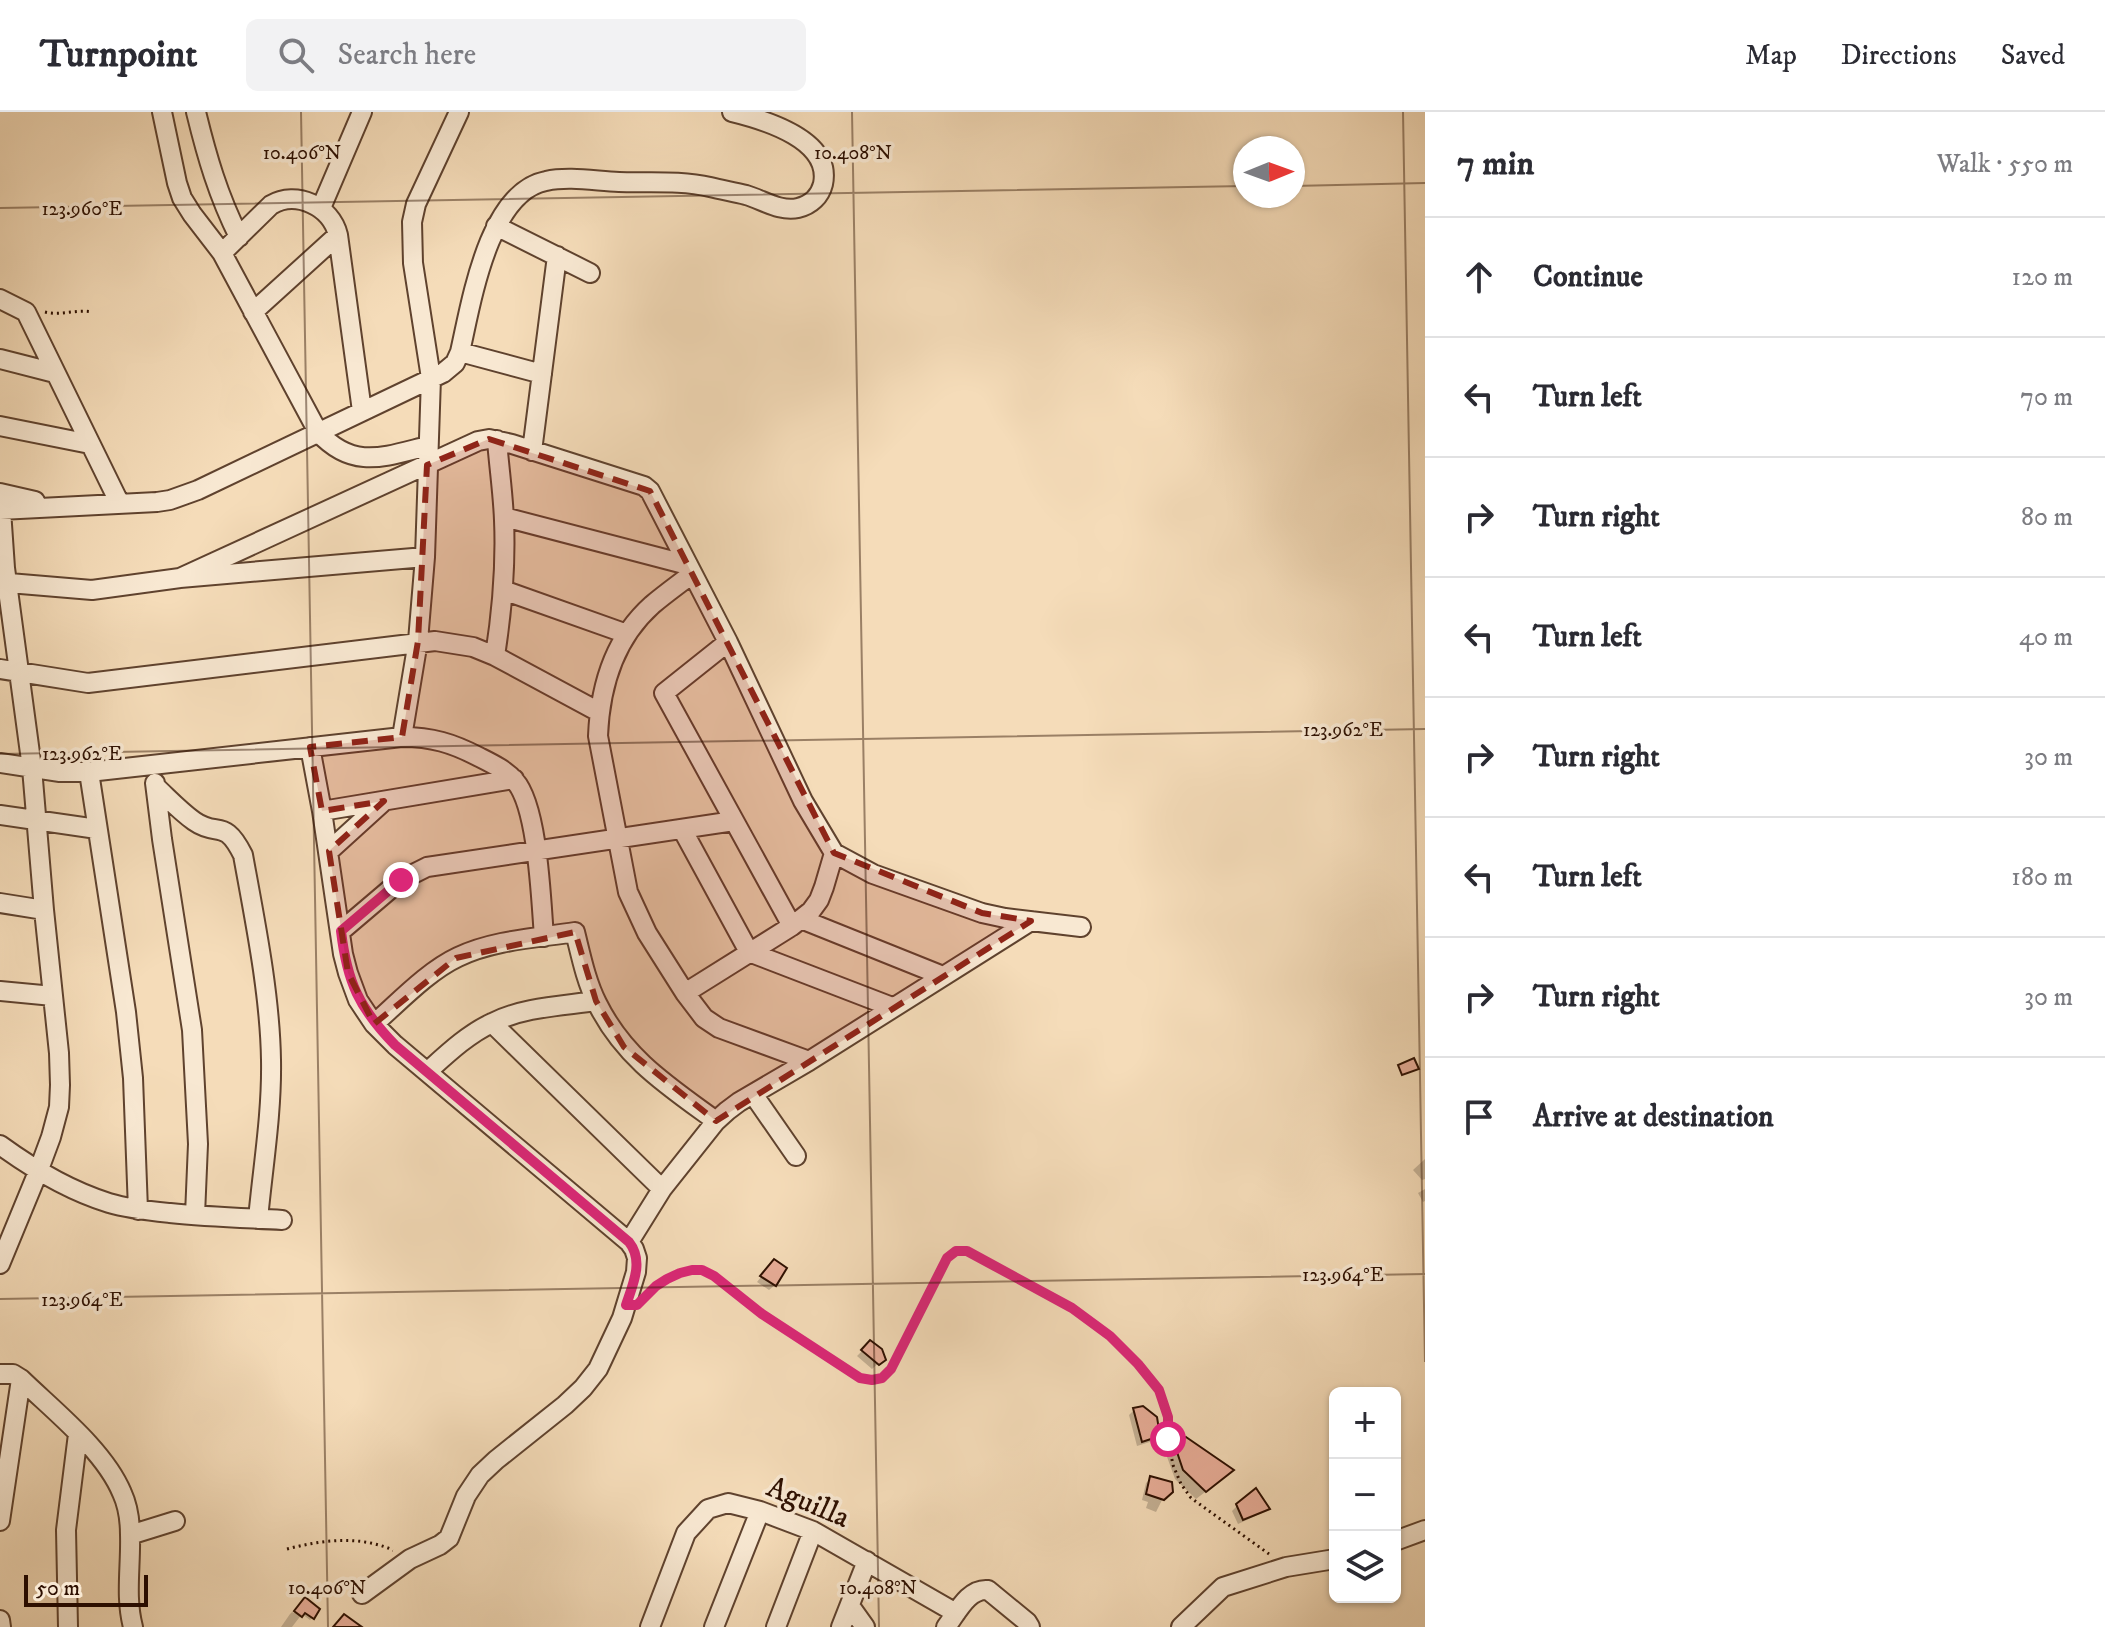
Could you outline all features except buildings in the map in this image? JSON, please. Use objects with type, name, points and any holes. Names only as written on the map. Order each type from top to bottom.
[{"type":"street","points":[[162,112],[182,198],[222,253],[318,432],[345,454],[362,458],[379,458],[428,446]]},
{"type":"street","points":[[196,112],[222,202],[239,237]]},
{"type":"street","points":[[321,208],[362,112]]},
{"type":"street","points":[[402,737],[418,641],[425,557],[431,378],[413,263],[412,222],[416,204],[459,112]]},
{"type":"street","points":[[0,1264],[6,1231],[38,1172],[51,1137],[60,1096],[59,1053],[32,768],[5,573],[0,510],[157,502],[181,497],[451,368],[460,352],[483,258],[496,226],[515,197],[530,186],[546,181],[574,180],[705,185],[749,196],[775,207],[796,209],[809,204],[821,193],[824,178],[821,159],[811,146],[755,118],[732,112]]},
{"type":"street","points":[[222,253],[280,200],[294,199],[329,214],[338,235],[362,411]]},
{"type":"street","points":[[496,226],[590,273]]},
{"type":"street","points":[[253,312],[338,235]]},
{"type":"street","points":[[532,451],[557,256]]},
{"type":"street","points":[[0,299],[26,312],[119,502]]},
{"type":"street","points":[[460,352],[542,374]]},
{"type":"street","points":[[0,359],[55,373]]},
{"type":"street","points":[[0,426],[90,444]]},
{"type":"street","points":[[495,656],[503,590],[504,517],[497,440]]},
{"type":"street","points":[[180,578],[478,441],[497,440],[644,486],[650,491],[728,642],[803,801],[834,853],[873,874],[982,913],[1081,927]]},
{"type":"street","points":[[0,493],[53,506]]},
{"type":"street","points":[[504,517],[690,569]]},
{"type":"street","points":[[5,573],[92,590],[180,578],[425,557]]},
{"type":"street","points":[[690,569],[627,634],[604,685],[598,736],[628,892],[636,913],[704,1018],[719,1028],[809,1061]]},
{"type":"street","points":[[503,590],[627,634]]},
{"type":"street","points":[[0,669],[88,683],[418,641],[454,643],[495,656],[599,712]]},
{"type":"street","points":[[728,642],[664,693],[734,821],[796,922],[943,976]]},
{"type":"street","points":[[0,763],[60,772],[89,772],[402,737],[426,737],[447,743],[492,764],[514,779],[524,794],[535,850],[544,937]]},
{"type":"street","points":[[310,747],[348,973],[358,1000],[374,1024],[629,1242],[637,1258],[626,1305],[610,1345],[598,1369],[583,1388],[480,1475],[466,1496],[449,1538],[410,1559],[362,1594]]},
{"type":"street","points":[[153,765],[192,1030],[198,1144],[195,1215]]},
{"type":"street","points":[[89,772],[133,1078],[138,1210]]},
{"type":"street","points":[[322,811],[514,779]]},
{"type":"street","points":[[156,787],[197,824],[226,831],[235,838],[243,855],[270,1026],[270,1102],[258,1219]]},
{"type":"street","points":[[329,851],[384,801]]},
{"type":"street","points":[[0,815],[97,829]]},
{"type":"street","points":[[341,931],[401,880],[427,867],[734,821]]},
{"type":"street","points":[[682,829],[749,952],[892,1007]]},
{"type":"street","points":[[685,993],[811,911],[819,900],[834,853]]},
{"type":"street","points":[[0,903],[44,910]]},
{"type":"street","points":[[629,1242],[662,1189],[716,1121],[739,1102],[1031,921]]},
{"type":"street","points":[[374,1024],[456,958],[484,948],[575,932],[596,1001],[624,1047],[662,1083],[716,1121]]},
{"type":"street","points":[[0,991],[53,996]]},
{"type":"street","points":[[427,1072],[455,1047],[492,1023],[515,1014],[596,1001]]},
{"type":"street","points":[[492,1023],[662,1189]]},
{"type":"street","points":[[753,1094],[796,1156]]},
{"type":"street","points":[[0,1145],[38,1172],[84,1195],[111,1204],[138,1210],[282,1220]]},
{"type":"street","points":[[0,1374],[13,1374],[21,1379],[78,1434],[113,1475],[123,1493],[129,1515],[129,1606],[133,1627]]},
{"type":"street","points":[[0,1521],[21,1379]]},
{"type":"street","points":[[68,1627],[66,1530],[78,1434]]},
{"type":"street","name":"Aguilla","points":[[650,1627],[686,1533],[708,1509],[728,1503],[760,1511],[813,1531],[867,1561],[951,1620]]},
{"type":"street","points":[[714,1627],[760,1511]]},
{"type":"street","points":[[130,1535],[175,1521]]},
{"type":"street","points":[[1401,1539],[1425,1530]]},
{"type":"street","points":[[776,1627],[813,1531]]},
{"type":"street","points":[[1181,1627],[1223,1587],[1286,1567],[1329,1560]]},
{"type":"street","points":[[841,1627],[867,1561]]},
{"type":"street","points":[[951,1620],[972,1593],[983,1589],[1030,1627]]},
{"type":"street","points":[[850,1606],[865,1627]]},
{"type":"street","points":[[0,1620],[1,1627]]},
{"type":"path","points":[[26,312],[92,312]]},
{"type":"path","points":[[626,1305],[637,1305],[656,1286],[680,1273],[702,1270],[835,1363],[860,1378],[872,1380],[882,1378],[891,1369],[947,1258],[956,1251],[967,1251],[1072,1308],[1110,1336],[1159,1390],[1168,1417],[1173,1465],[1191,1498],[1286,1567]]},
{"type":"path","points":[[287,1549],[314,1542],[367,1542],[410,1559]]},
{"type":"highlighted area","points":[[489,439],[650,491],[834,853],[982,913],[1031,921],[716,1121],[624,1047],[596,1001],[575,932],[456,958],[374,1024],[348,973],[329,851],[384,801],[322,811],[310,747],[402,737],[418,641],[427,465]]},
{"type":"route","points":[[401,880],[341,931],[343,954],[358,1000],[374,1024],[395,1045],[629,1242],[637,1258],[626,1305],[637,1305],[656,1286],[680,1273],[702,1270],[835,1363],[860,1378],[872,1380],[882,1378],[891,1369],[941,1265],[956,1251],[967,1251],[1072,1308],[1110,1336],[1159,1390],[1168,1417],[1168,1439]]}]
